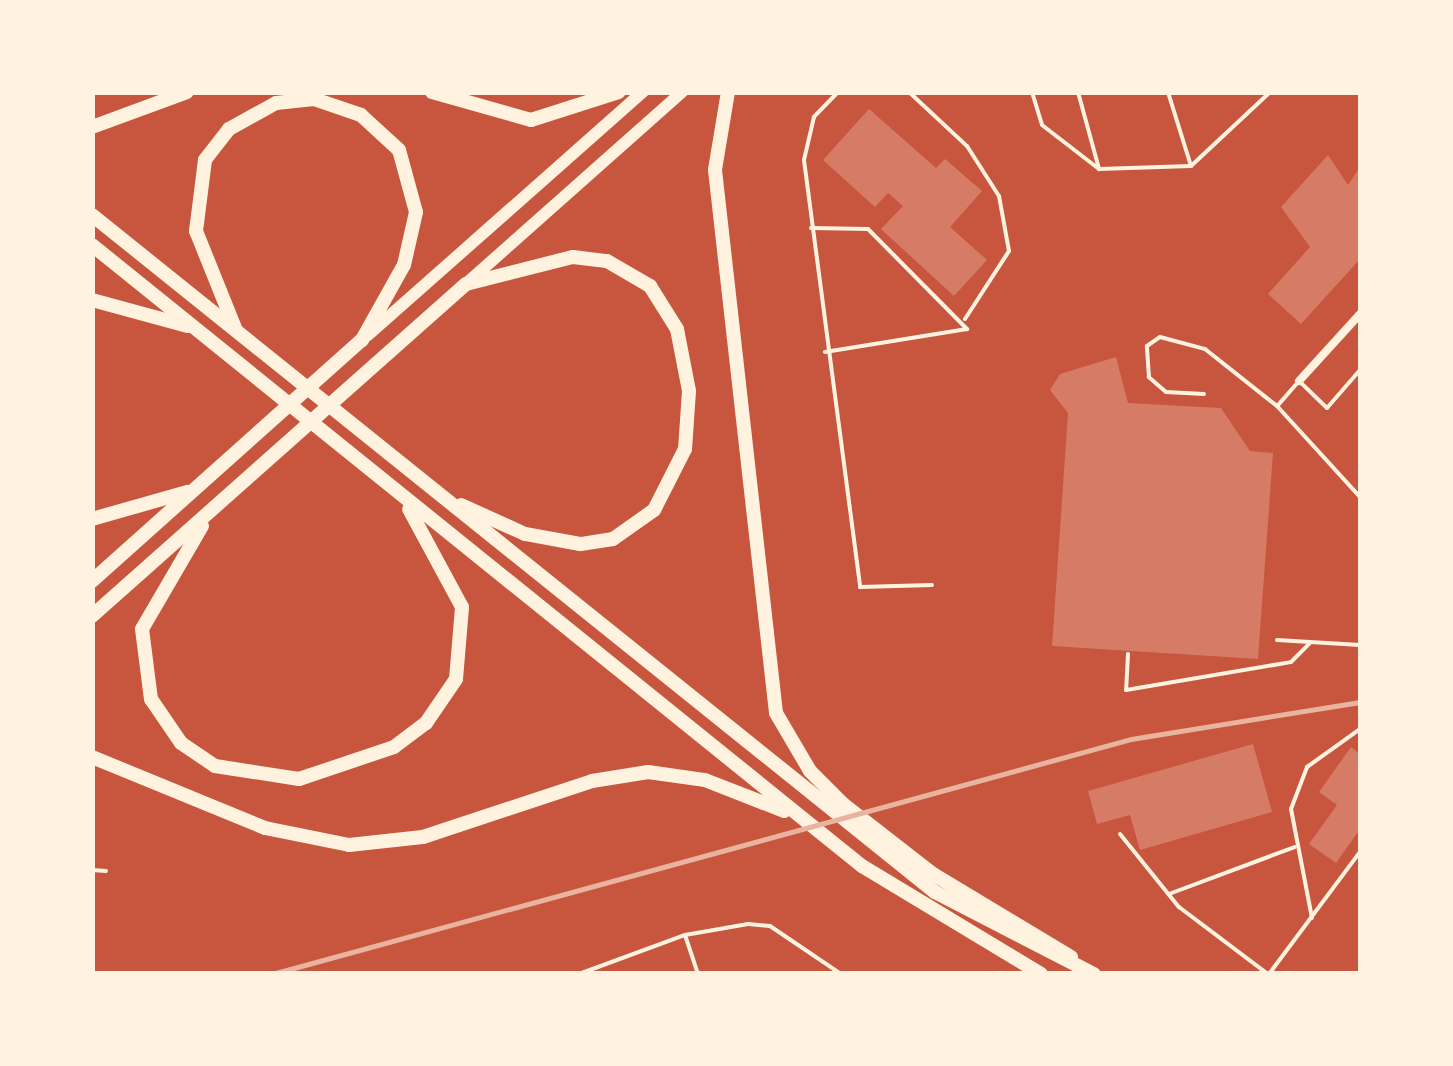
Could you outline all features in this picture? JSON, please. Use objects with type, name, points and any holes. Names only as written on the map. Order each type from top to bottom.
[{"type":"highway","points":[[92,127],[187,92]]},
{"type":"highway","points":[[432,92],[531,120],[619,92]]},
{"type":"highway","points":[[728,92],[714,170],[776,713],[810,771],[858,816],[933,874],[1095,974]]},
{"type":"highway","points":[[92,580],[362,340],[412,245],[416,197],[389,138],[361,115],[314,99],[244,117],[199,177],[201,252],[236,331]]},
{"type":"highway","points":[[92,215],[934,892],[1095,974]]},
{"type":"highway","points":[[92,245],[800,818],[911,902],[1042,974]]},
{"type":"highway","points":[[92,616],[466,284],[572,257],[636,275],[677,329],[688,431],[666,496],[627,532],[599,543],[525,534],[442,496]]},
{"type":"highway","points":[[92,300],[195,328]]},
{"type":"highway","points":[[92,519],[197,488]]},
{"type":"highway","points":[[215,507],[154,596],[142,629],[144,681],[169,730],[198,756],[232,774],[299,780],[359,765],[411,736],[456,679],[465,623],[457,588],[397,492]]},
{"type":"highway","points":[[92,758],[265,828],[349,844],[422,837],[592,781],[648,772],[705,780],[800,818]]},
{"type":"main road","points":[[362,340],[643,92]]},
{"type":"main road","points":[[466,284],[682,92]]},
{"type":"street","points":[[1299,381],[1360,314]]},
{"type":"lane","points":[[838,92],[806,134],[824,352],[860,587],[932,585]]},
{"type":"lane","points":[[824,352],[960,336],[965,319],[1009,251],[999,196],[967,146],[909,92]]},
{"type":"lane","points":[[1032,92],[1042,124],[1100,169],[1192,166],[1270,92]]},
{"type":"lane","points":[[1078,92],[1100,169]]},
{"type":"lane","points":[[1168,92],[1192,166]]},
{"type":"lane","points":[[811,228],[868,229],[965,319]]},
{"type":"lane","points":[[1204,394],[1166,392],[1149,377],[1147,346],[1160,337],[1205,349],[1276,406],[1360,497]]},
{"type":"lane","points":[[1276,406],[1299,381],[1327,408],[1360,370]]},
{"type":"lane","points":[[1277,640],[1360,645]]},
{"type":"lane","points":[[1128,654],[1126,690],[1291,662],[1311,642]]},
{"type":"lane","points":[[1312,918],[1295,847],[1291,809],[1307,768],[1360,730]]},
{"type":"lane","points":[[1120,834],[1169,894],[1268,974],[1360,852]]},
{"type":"lane","points":[[1169,894],[1295,847]]},
{"type":"lane","points":[[92,870],[106,871]]},
{"type":"lane","points":[[579,974],[685,935],[770,926],[841,974]]},
{"type":"lane","points":[[685,935],[698,974]]},
{"type":"building","points":[[869,109],[936,168],[945,159],[982,191],[950,227],[987,260],[954,296],[881,229],[903,206],[888,193],[875,207],[823,160]]},
{"type":"building","points":[[1328,155],[1348,185],[1360,167],[1360,259],[1301,324],[1268,294],[1310,247],[1281,207]]},
{"type":"building","points":[[1116,357],[1128,403],[1221,408],[1250,451],[1273,453],[1258,659],[1052,646],[1068,413],[1050,390],[1060,374]]},
{"type":"building","points":[[1253,744],[1272,812],[1140,850],[1130,815],[1097,824],[1088,791]]},
{"type":"building","points":[[1351,747],[1360,754],[1360,829],[1336,863],[1309,844],[1337,805],[1319,792]]},
{"type":"railway","points":[[272,974],[1131,739],[1360,702]]}]
